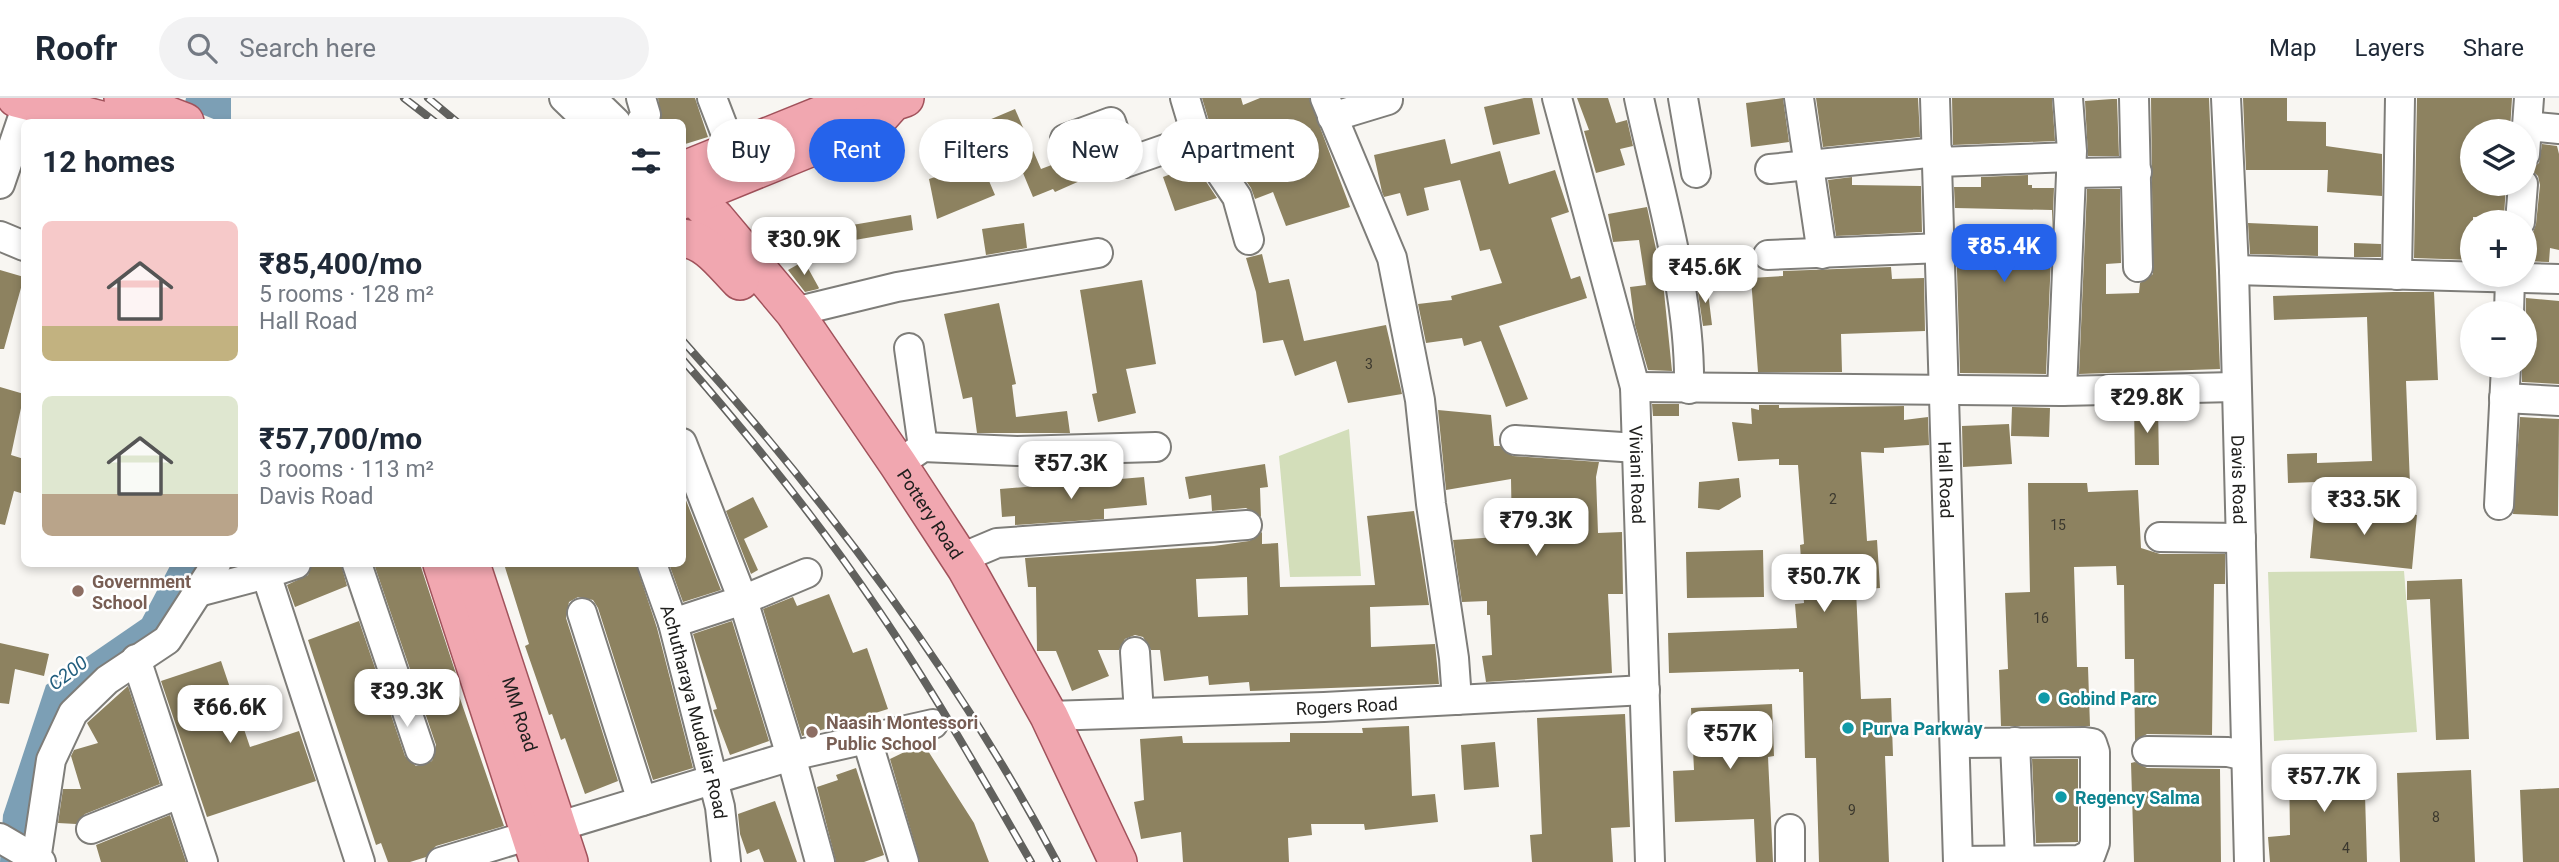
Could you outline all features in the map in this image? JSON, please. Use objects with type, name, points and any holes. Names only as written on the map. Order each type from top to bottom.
[{"type":"main road","points":[[123,98],[177,119]]},
{"type":"main road","points":[[22,99],[98,119]]},
{"type":"main road","points":[[795,129],[882,99]]},
{"type":"main road","points":[[686,189],[876,121],[882,99]]},
{"type":"main road","points":[[686,188],[707,171]]},
{"type":"main road","name":"Pottery Road","points":[[686,190],[788,304],[910,456],[960,559],[1049,716],[1116,860]]},
{"type":"main road","points":[[686,239],[707,247],[757,299],[788,304]]},
{"type":"main road","name":"MM Road","points":[[443,567],[543,840],[569,862]]},
{"type":"main road","name":"MM Road","points":[[472,567],[543,840]]},
{"type":"street","points":[[564,98],[586,119]]},
{"type":"street","points":[[591,98],[613,119]]},
{"type":"street","points":[[641,98],[646,115],[643,119]]},
{"type":"street","points":[[712,98],[720,119]]},
{"type":"street","points":[[1185,98],[1191,119]]},
{"type":"street","name":"Viviani Road","points":[[1557,98],[1635,387],[1650,862]]},
{"type":"street","points":[[1639,98],[1679,288],[1690,353],[1689,389]]},
{"type":"street","points":[[1683,98],[1696,173]]},
{"type":"street","points":[[1799,98],[1822,254]]},
{"type":"street","name":"Hall Road","points":[[1935,98],[1942,247],[1958,861]]},
{"type":"street","points":[[2062,391],[2071,165],[2067,98]]},
{"type":"street","points":[[2134,98],[2138,267]]},
{"type":"street","name":"Davis Road","points":[[2226,98],[2234,270],[2249,862]]},
{"type":"street","points":[[2397,275],[2400,98]]},
{"type":"street","points":[[2528,119],[2529,98]]},
{"type":"street","points":[[0,184],[22,99]]},
{"type":"street","points":[[1388,100],[1328,107],[1392,258],[1420,400],[1431,504],[1454,657],[1457,700]]},
{"type":"street","points":[[2537,127],[2559,129]]},
{"type":"street","points":[[1770,169],[1809,163],[1938,157],[2137,172]]},
{"type":"street","points":[[1227,182],[1237,197],[1249,240]]},
{"type":"street","points":[[0,236],[21,245]]},
{"type":"street","points":[[1768,255],[1942,247]]},
{"type":"street","points":[[788,304],[1098,253]]},
{"type":"street","points":[[2234,270],[2460,276]]},
{"type":"street","points":[[2537,278],[2559,279]]},
{"type":"street","points":[[909,348],[910,456],[1156,447]]},
{"type":"street","points":[[2499,505],[2505,378]]},
{"type":"street","points":[[1635,387],[2062,391],[2235,387]]},
{"type":"street","points":[[2504,398],[2559,401]]},
{"type":"street","points":[[1515,440],[1637,448]]},
{"type":"street","points":[[686,453],[743,600],[791,755],[820,862]]},
{"type":"street","points":[[960,559],[997,543],[1247,525]]},
{"type":"street","points":[[2160,537],[2241,538]]},
{"type":"street","points":[[0,838],[38,861],[51,760],[73,713],[107,680],[167,640],[214,567]]},
{"type":"street","points":[[198,592],[287,567]]},
{"type":"street","points":[[358,567],[421,750]]},
{"type":"street","name":"Achutharaya Mudaliar Road","points":[[653,567],[673,623],[720,807],[726,862]]},
{"type":"street","points":[[673,623],[743,600],[807,573]]},
{"type":"street","points":[[266,574],[360,862]]},
{"type":"street","points":[[582,613],[642,801]]},
{"type":"street","points":[[1135,652],[1139,713]]},
{"type":"street","points":[[136,659],[179,794],[204,862]]},
{"type":"street","name":"Rogers Road","points":[[1049,716],[1645,690]]},
{"type":"street","points":[[441,862],[543,840],[642,801],[791,755],[933,724]]},
{"type":"street","points":[[867,740],[904,862]]},
{"type":"street","points":[[1956,743],[2085,742],[2091,743],[2095,752],[2095,843],[2091,854],[2079,860],[1958,861]]},
{"type":"street","points":[[2015,743],[2020,860]]},
{"type":"street","points":[[2147,751],[2228,752],[2246,756]]},
{"type":"street","points":[[91,829],[179,794]]},
{"type":"street","points":[[1790,829],[1790,862]]},
{"type":"green space","points":[[1349,429],[1361,576],[1290,577],[1279,456]]},
{"type":"green space","points":[[2404,571],[2417,732],[2274,741],[2268,572]]},
{"type":"water","points":[[186,98],[231,98],[231,119],[214,119],[184,107]]},
{"type":"water","name":"C200","points":[[169,567],[202,567],[149,642],[104,675],[30,829],[19,862],[0,862],[3,815],[46,685],[142,619]]},
{"type":"building","points":[[658,98],[695,98],[707,137],[686,144],[686,119],[661,119]]},
{"type":"building","points":[[1202,98],[1241,98],[1243,105],[1260,98],[1309,98],[1317,119],[1208,119]]},
{"type":"building","points":[[1532,98],[1540,134],[1493,145],[1484,107]]},
{"type":"building","points":[[1577,98],[1608,98],[1616,123],[1627,120],[1633,146],[1620,149],[1625,165],[1596,173],[1584,131],[1589,130]]},
{"type":"building","points":[[1783,98],[1789,142],[1751,147],[1746,103]]},
{"type":"building","points":[[1816,98],[1918,98],[1920,137],[1823,147]]},
{"type":"building","points":[[1952,98],[2052,98],[2055,141],[1953,145]]},
{"type":"building","points":[[2151,98],[2209,98],[2220,369],[2079,374],[2087,189],[2120,189],[2121,263],[2106,264],[2106,294],[2139,293],[2140,283],[2153,274]]},
{"type":"building","points":[[2243,98],[2287,98],[2287,121],[2326,122],[2326,146],[2382,154],[2382,196],[2327,192],[2328,170],[2246,170]]},
{"type":"building","points":[[2417,98],[2512,98],[2511,119],[2460,119],[2460,196],[2505,196],[2504,210],[2460,210],[2460,260],[2414,258]]},
{"type":"building","points":[[2117,99],[2119,156],[2088,156],[2085,101]]},
{"type":"building","points":[[1015,109],[1019,119],[991,119]]},
{"type":"building","points":[[1319,125],[1350,207],[1286,226],[1273,192],[1255,199],[1247,182],[1319,182]]},
{"type":"building","points":[[1445,139],[1451,164],[1500,151],[1509,184],[1555,170],[1569,212],[1551,218],[1571,279],[1580,276],[1587,298],[1499,326],[1528,399],[1506,407],[1481,341],[1464,346],[1462,338],[1426,343],[1418,304],[1452,300],[1451,296],[1502,283],[1490,249],[1480,251],[1460,180],[1424,188],[1429,210],[1407,216],[1400,193],[1384,197],[1382,192],[1374,155]]},
{"type":"building","points":[[2542,144],[2557,146],[2559,250],[2550,248],[2549,262],[2537,262],[2539,163]]},
{"type":"building","points":[[1033,151],[1041,169],[1047,167],[1047,182],[1078,182],[1055,192],[1053,189],[1033,197],[1027,182],[1033,182]]},
{"type":"building","points":[[2028,175],[2028,185],[2032,185],[2032,188],[2054,188],[2046,374],[1960,373],[1956,237],[2052,233],[2052,210],[1955,208],[1954,187],[1981,187],[1981,177]]},
{"type":"building","points":[[1852,177],[1852,185],[1921,186],[1922,232],[1836,236],[1828,180]]},
{"type":"building","points":[[930,182],[989,182],[995,195],[937,219]]},
{"type":"building","points":[[1165,182],[1206,182],[1217,198],[1175,211]]},
{"type":"building","points":[[1647,207],[1663,282],[1672,371],[1648,370],[1635,325],[1630,287],[1646,285],[1639,240],[1613,242],[1608,214]]},
{"type":"building","points":[[911,215],[913,230],[814,247],[811,232]]},
{"type":"building","points":[[1024,223],[1027,248],[986,255],[982,229]]},
{"type":"building","points":[[2248,223],[2318,226],[2318,256],[2250,254]]},
{"type":"building","points":[[2354,243],[2381,244],[2381,257],[2354,257]]},
{"type":"building","points":[[1262,254],[1269,283],[1289,279],[1304,341],[1386,325],[1402,394],[1348,403],[1336,361],[1295,376],[1283,340],[1263,343],[1256,292],[1246,258]]},
{"type":"building","points":[[804,261],[818,289],[805,292],[788,270]]},
{"type":"building","points":[[1891,267],[1892,279],[1924,278],[1925,331],[1841,334],[1842,372],[1758,372],[1751,278],[1783,276],[1783,271]]},
{"type":"building","points":[[0,270],[21,276],[21,288],[4,349],[0,349]]},
{"type":"building","points":[[1142,280],[1156,364],[1126,369],[1136,413],[1098,422],[1092,394],[1097,393],[1080,290]]},
{"type":"building","points":[[1707,284],[1712,325],[1703,326],[1697,286]]},
{"type":"building","points":[[2434,292],[2438,380],[2406,381],[2410,485],[2316,489],[2317,482],[2288,483],[2287,454],[2317,453],[2317,463],[2372,461],[2367,317],[2274,320],[2273,296]]},
{"type":"building","points":[[2526,298],[2559,301],[2559,384],[2522,382],[2522,378],[2537,378],[2537,301],[2526,301]]},
{"type":"building","points":[[999,303],[1016,384],[1012,385],[1016,417],[1067,411],[1070,433],[977,433],[972,397],[963,399],[944,314]]},
{"type":"building","points":[[0,387],[21,393],[21,408],[11,455],[21,458],[21,493],[14,491],[5,525],[0,524]]},
{"type":"building","points":[[1652,404],[1679,404],[1679,416],[1653,416]]},
{"type":"building","points":[[1759,405],[1779,405],[1779,408],[1904,406],[1904,420],[1928,417],[1929,445],[1884,448],[1884,453],[1861,452],[1867,541],[1877,540],[1880,588],[1856,590],[1861,699],[1891,698],[1893,756],[1885,756],[1889,862],[1819,862],[1816,758],[1805,758],[1803,672],[1799,672],[1799,669],[1669,673],[1668,633],[1797,628],[1795,604],[1804,603],[1800,545],[1804,544],[1798,465],[1779,465],[1779,459],[1738,461],[1732,422],[1752,424],[1751,408],[1759,410]]},
{"type":"building","points":[[2158,405],[2159,465],[2135,465],[2134,406]]},
{"type":"building","points":[[2012,407],[2050,408],[2049,437],[2011,436]]},
{"type":"building","points":[[1438,410],[1491,415],[1494,446],[1500,446],[1513,456],[1599,462],[1596,477],[1598,533],[1622,532],[1623,594],[1608,594],[1612,673],[1486,682],[1482,656],[1492,655],[1487,601],[1462,602],[1453,540],[1512,536],[1511,479],[1446,490]]},
{"type":"building","points":[[2520,417],[2559,419],[2558,516],[2513,514]]},
{"type":"building","points":[[2009,424],[2012,464],[1963,467],[1962,426]]},
{"type":"building","points":[[1265,464],[1268,487],[1260,488],[1261,517],[1246,508],[1212,511],[1211,495],[1189,499],[1185,477]]},
{"type":"building","points":[[1144,477],[1147,505],[1104,509],[1104,519],[1015,525],[1015,516],[1002,517],[1000,489]]},
{"type":"building","points":[[1739,478],[1741,497],[1719,510],[1698,508],[1699,482]]},
{"type":"building","points":[[2028,483],[2087,483],[2088,492],[2138,490],[2141,548],[2160,554],[2225,554],[2225,584],[2214,584],[2212,735],[2147,734],[2135,741],[2134,659],[2125,659],[2124,585],[2117,585],[2116,566],[2074,567],[2077,667],[2088,667],[2090,726],[2001,726],[1999,670],[2008,669],[2005,593],[2030,592]]},
{"type":"building","points":[[753,497],[768,527],[744,539],[758,570],[751,574],[726,511]]},
{"type":"building","points":[[686,500],[721,590],[683,602],[670,567],[686,567]]},
{"type":"building","points":[[2315,505],[2417,515],[2412,569],[2310,558]]},
{"type":"building","points":[[1414,511],[1429,605],[1370,607],[1371,647],[1435,644],[1439,684],[1250,691],[1249,682],[1209,685],[1208,676],[1164,681],[1160,650],[1151,650],[1143,637],[1135,635],[1125,639],[1119,650],[1098,650],[1109,676],[1072,691],[1056,651],[1037,651],[1036,587],[1028,587],[1025,558],[1214,546],[1249,541],[1262,532],[1262,544],[1278,543],[1280,587],[1375,585],[1367,516]],"holes":[[[1247,577],[1248,615],[1198,617],[1196,579]]]},
{"type":"building","points":[[1763,550],[1764,597],[1687,598],[1686,552]]},
{"type":"building","points":[[311,567],[342,567],[347,586],[295,607],[287,585],[308,575]]},
{"type":"building","points":[[375,567],[421,567],[459,683],[455,684],[504,826],[436,846],[426,857],[410,862],[388,862],[381,843],[376,845],[308,640],[359,621],[405,756],[416,766],[432,761],[436,745]]},
{"type":"building","points":[[505,567],[637,567],[657,628],[693,768],[653,780],[598,608],[593,600],[578,597],[569,602],[566,618],[618,781],[585,794],[565,738],[561,740],[552,714],[549,715],[525,646],[529,644]]},
{"type":"building","points":[[2462,579],[2469,739],[2436,740],[2430,599],[2407,600],[2407,581]]},
{"type":"building","points":[[829,594],[853,653],[867,648],[888,709],[802,736],[763,609],[793,597],[797,606]]},
{"type":"building","points":[[732,621],[769,741],[730,755],[713,710],[717,709],[693,634]]},
{"type":"building","points":[[0,643],[49,654],[44,676],[15,669],[9,704],[0,703]]},
{"type":"building","points":[[221,661],[250,747],[299,731],[316,781],[207,817],[161,681]]},
{"type":"building","points":[[128,686],[160,784],[85,814],[76,824],[58,823],[63,789],[81,789],[71,756],[74,750],[98,743],[87,723]]},
{"type":"building","points":[[1772,704],[1774,756],[1768,757],[1773,862],[1756,862],[1754,819],[1675,822],[1673,771],[1694,770],[1691,708]]},
{"type":"building","points":[[1625,714],[1630,827],[1611,828],[1613,862],[1532,862],[1530,835],[1542,834],[1537,718]]},
{"type":"building","points":[[1409,726],[1412,796],[1435,794],[1438,822],[1365,830],[1364,824],[1311,824],[1312,835],[1288,838],[1289,862],[1183,862],[1181,832],[1141,839],[1134,802],[1144,800],[1140,739],[1182,736],[1183,743],[1290,742],[1290,733],[1363,733],[1362,728]]},
{"type":"building","points":[[1495,742],[1499,787],[1464,790],[1461,745]]},
{"type":"building","points":[[923,743],[974,823],[989,862],[920,862],[890,759]]},
{"type":"building","name":"Regency Salma","points":[[2032,759],[2078,759],[2078,842],[2036,843]]},
{"type":"building","points":[[2364,761],[2367,862],[2270,862],[2268,837],[2290,835],[2289,762]]},
{"type":"building","points":[[2135,762],[2147,768],[2220,769],[2221,862],[2134,862],[2131,763]]},
{"type":"building","points":[[856,768],[884,855],[864,862],[836,862],[817,787],[838,780],[836,775]]},
{"type":"building","points":[[2471,770],[2475,862],[2400,862],[2397,773]]},
{"type":"building","points":[[2559,788],[2559,862],[2523,862],[2520,790]]},
{"type":"building","points":[[775,801],[797,862],[764,862],[759,849],[747,854],[740,834],[738,814]]},
{"type":"building","points":[[170,815],[186,862],[101,862],[96,845]]},
{"type":"railway","points":[[404,98],[431,119]]},
{"type":"railway","points":[[428,98],[453,119]]},
{"type":"railway","points":[[686,345],[786,461],[886,590],[977,724],[1057,862]]},
{"type":"railway","points":[[686,364],[785,482],[856,578],[938,704],[1031,862]]},
{"type":"place","name":"Government School","points":[[78,591]]},
{"type":"place","name":"Gobind Parc","points":[[2044,698]]},
{"type":"place","name":"Purva Parkway","points":[[1848,728]]},
{"type":"place","name":"Naasih Montessori Public School","points":[[812,732]]},
{"type":"place","name":"Regency Salma","points":[[2061,797]]}]
